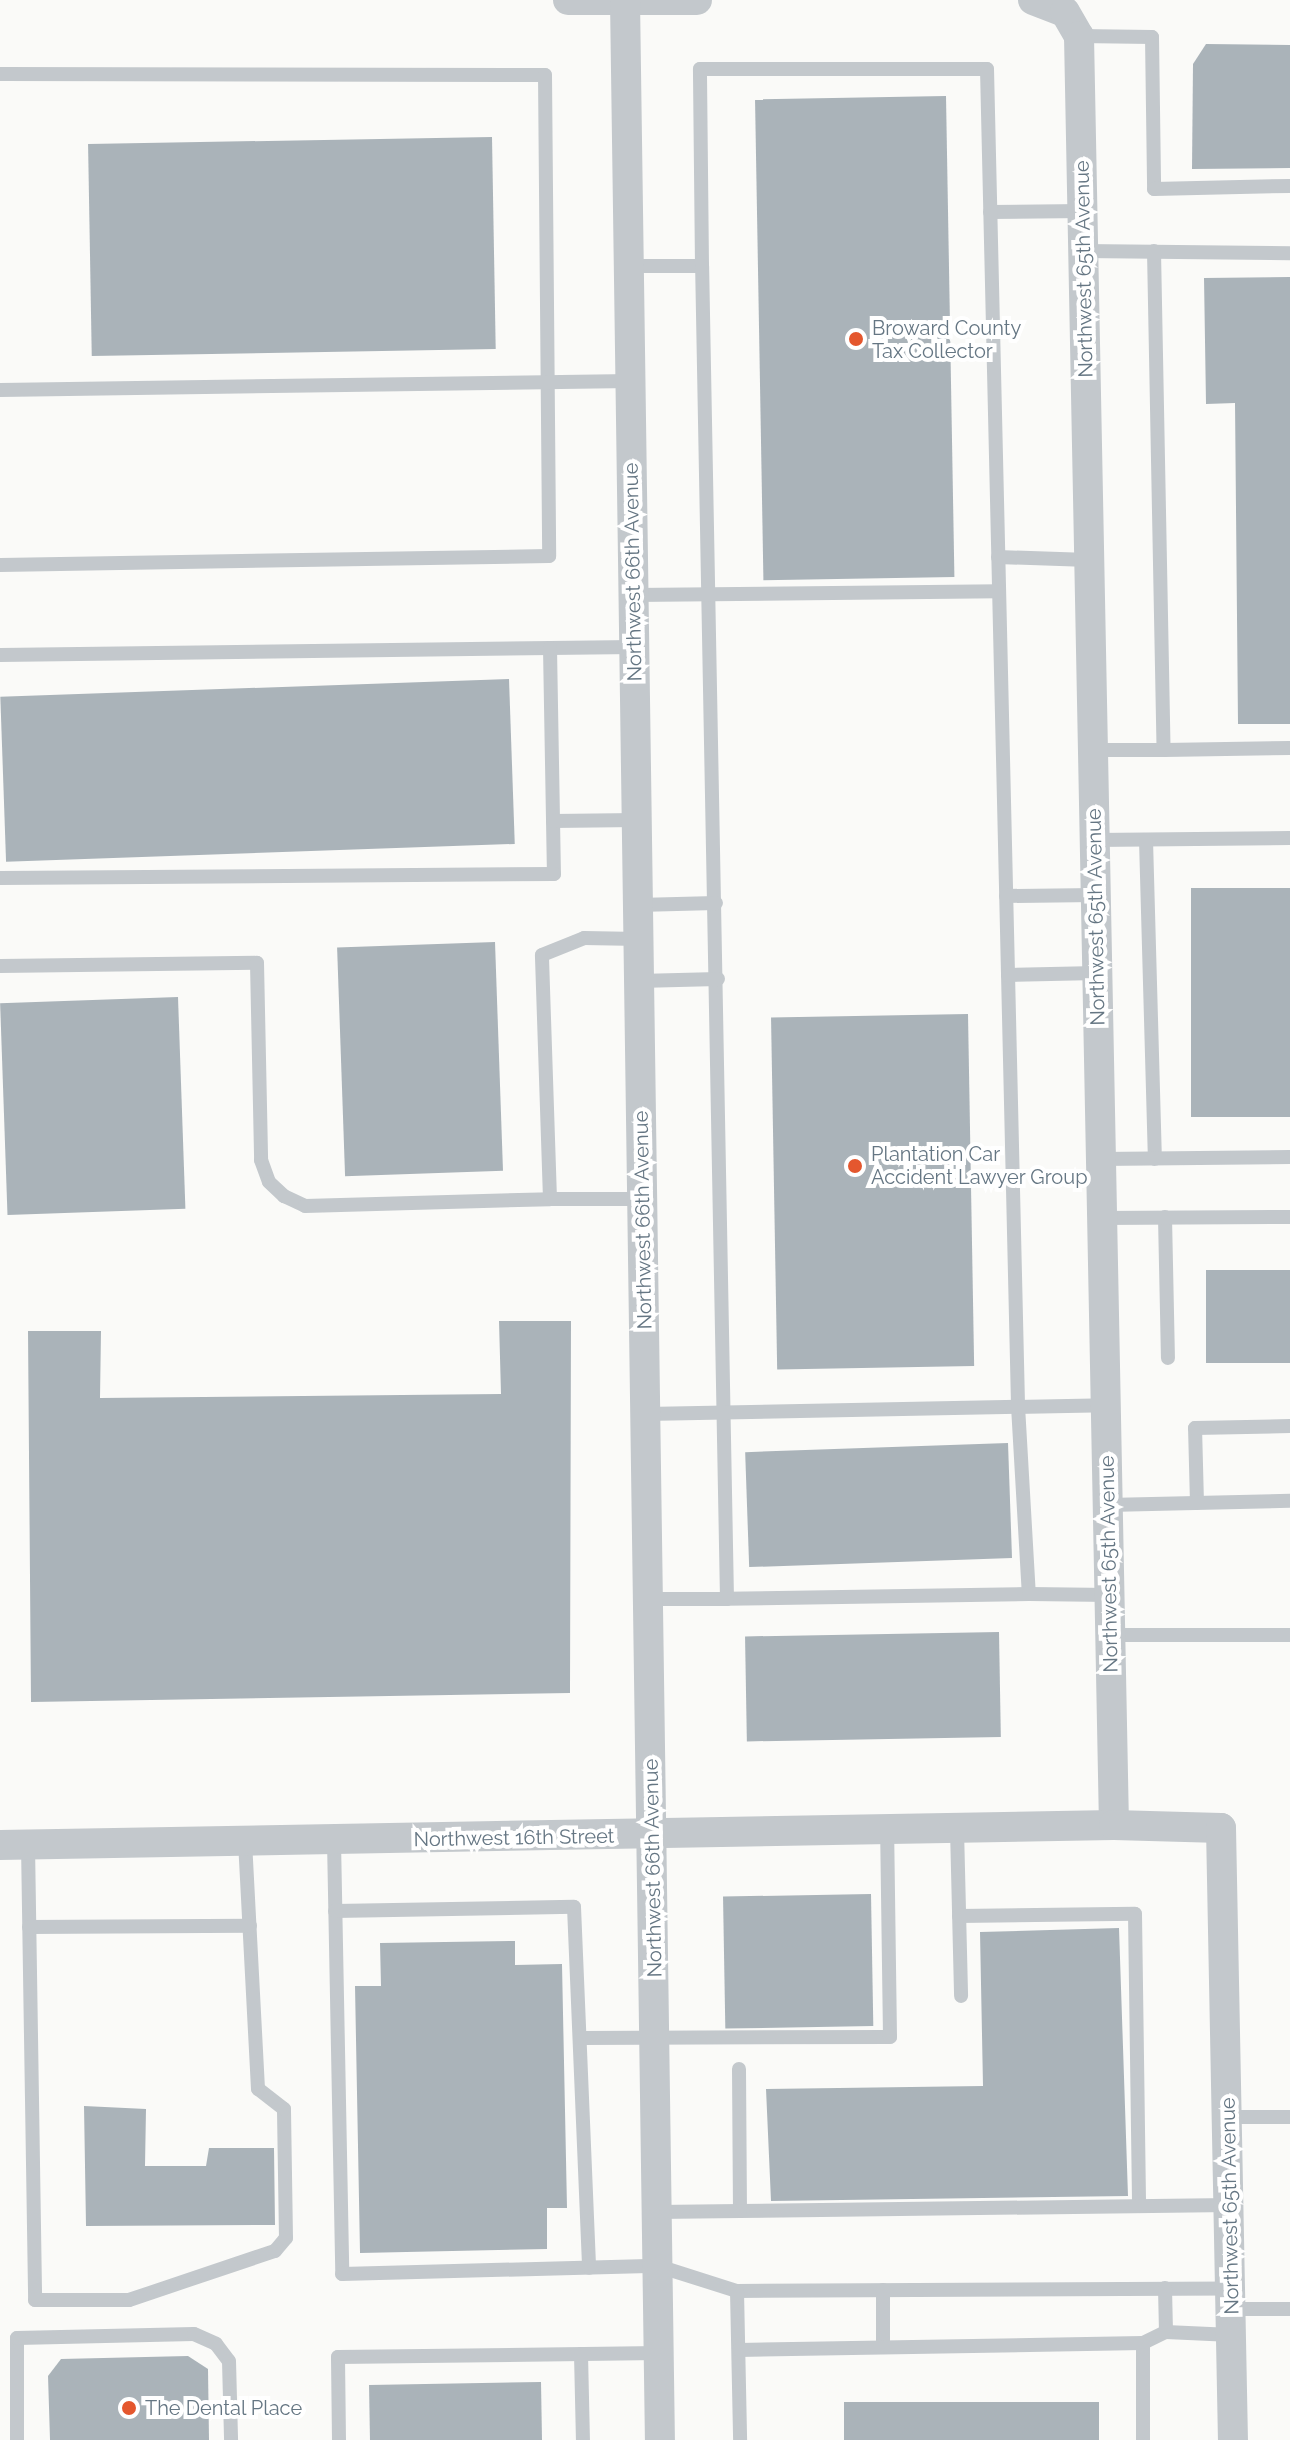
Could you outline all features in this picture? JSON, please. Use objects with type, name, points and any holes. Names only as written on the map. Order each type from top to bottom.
[{"type":"street","points":[[568,0],[697,0]]},
{"type":"street","name":"Northwest 66th Avenue","points":[[625,0],[660,2440]]},
{"type":"street","points":[[1033,0],[1072,16]]},
{"type":"street","name":"Northwest 65th Avenue","points":[[1072,16],[1083,211],[1114,1825]]},
{"type":"street","name":"Northwest 16th Street","points":[[14,1845],[652,1836],[1114,1825],[1221,1828]]},
{"type":"street","name":"Northwest 65th Avenue","points":[[1221,1828],[1231,2205],[1233,2440]]},
{"type":"lane","points":[[1072,16],[1152,37],[1154,189],[1290,186]]},
{"type":"lane","points":[[727,1599],[727,1412],[700,69],[987,69],[1018,1406],[1029,1594]]},
{"type":"lane","points":[[0,74],[545,75],[549,556],[0,565]]},
{"type":"lane","points":[[990,212],[1083,211]]},
{"type":"lane","points":[[1083,251],[1290,253]]},
{"type":"lane","points":[[1154,251],[1164,750]]},
{"type":"lane","points":[[629,266],[702,266]]},
{"type":"lane","points":[[0,390],[631,381]]},
{"type":"lane","points":[[998,557],[1089,560]]},
{"type":"lane","points":[[634,595],[999,591]]},
{"type":"lane","points":[[0,655],[634,647]]},
{"type":"lane","points":[[0,878],[554,874],[550,648]]},
{"type":"lane","points":[[1093,750],[1290,748]]},
{"type":"lane","points":[[553,821],[637,820]]},
{"type":"lane","points":[[1095,840],[1290,838]]},
{"type":"lane","points":[[1146,840],[1155,1159]]},
{"type":"lane","points":[[1006,896],[1096,895]]},
{"type":"lane","points":[[638,905],[716,903]]},
{"type":"lane","points":[[550,1199],[542,955],[584,938],[639,939]]},
{"type":"lane","points":[[0,966],[257,963],[261,1160],[269,1182],[284,1196],[305,1206],[643,1199]]},
{"type":"lane","points":[[1008,975],[1097,973]]},
{"type":"lane","points":[[639,981],[718,979]]},
{"type":"lane","points":[[1101,1159],[1290,1157]]},
{"type":"lane","points":[[1165,1217],[1168,1358]]},
{"type":"lane","points":[[1102,1218],[1290,1217]]},
{"type":"lane","points":[[646,1414],[1106,1405]]},
{"type":"lane","points":[[1197,1503],[1195,1428],[1290,1426]]},
{"type":"lane","points":[[1108,1505],[1290,1501]]},
{"type":"lane","points":[[649,1599],[1110,1595]]},
{"type":"lane","points":[[1111,1635],[1290,1635]]},
{"type":"lane","points":[[957,1829],[961,1996]]},
{"type":"lane","points":[[580,2038],[890,2037],[887,1830]]},
{"type":"lane","points":[[334,1841],[342,2274],[658,2266],[737,2291],[1165,2288],[1232,2311]]},
{"type":"lane","points":[[14,1845],[29,1927],[35,2300],[129,2300],[275,2251],[286,2238],[284,2109],[258,2089],[245,1842]]},
{"type":"lane","points":[[335,1911],[574,1907],[589,2268]]},
{"type":"lane","points":[[959,1916],[1135,1914],[1139,2206]]},
{"type":"lane","points":[[29,1927],[250,1926]]},
{"type":"lane","points":[[739,2069],[740,2211]]},
{"type":"lane","points":[[1228,2117],[1290,2117]]},
{"type":"lane","points":[[657,2212],[1231,2205]]},
{"type":"lane","points":[[1165,2288],[1166,2332]]},
{"type":"lane","points":[[883,2290],[883,2347]]},
{"type":"lane","points":[[737,2291],[740,2440]]},
{"type":"lane","points":[[739,2350],[1143,2343],[1166,2332],[1232,2311],[1290,2309]]},
{"type":"lane","points":[[17,2440],[17,2338],[194,2334],[216,2344],[229,2361],[231,2440]]},
{"type":"lane","points":[[1143,2343],[1143,2440]]},
{"type":"lane","points":[[339,2440],[338,2357],[659,2353]]},
{"type":"lane","points":[[581,2354],[583,2440]]},
{"type":"building","points":[[1206,44],[1290,45],[1290,168],[1192,169],[1193,64]]},
{"type":"building","name":"Broward County Tax Collector","points":[[946,96],[954,577],[763,580],[755,99]]},
{"type":"building","points":[[492,137],[496,349],[92,356],[88,144]]},
{"type":"building","points":[[1290,277],[1290,724],[1238,724],[1235,403],[1206,404],[1204,278]]},
{"type":"building","points":[[509,679],[515,844],[6,862],[0,697]]},
{"type":"building","points":[[1191,888],[1290,888],[1290,1117],[1191,1117]]},
{"type":"building","points":[[495,942],[503,1171],[345,1176],[337,948]]},
{"type":"building","points":[[178,997],[185,1209],[8,1215],[0,1003]]},
{"type":"building","points":[[968,1014],[974,1366],[777,1369],[771,1017]]},
{"type":"building","points":[[1206,1270],[1290,1270],[1290,1363],[1206,1363]]},
{"type":"building","points":[[499,1321],[571,1321],[570,1693],[31,1702],[28,1331],[101,1331],[100,1398],[501,1394]]},
{"type":"building","points":[[1008,1443],[1012,1558],[749,1567],[745,1452]]},
{"type":"building","points":[[999,1632],[1001,1737],[747,1741],[745,1636]]},
{"type":"building","points":[[871,1894],[873,2026],[725,2029],[723,1897]]},
{"type":"building","points":[[1119,1928],[1128,2196],[771,2201],[766,2089],[983,2086],[980,1932]]},
{"type":"building","points":[[515,1941],[515,1965],[562,1964],[567,2208],[547,2208],[547,2249],[360,2253],[355,1986],[381,1986],[380,1943]]},
{"type":"building","points":[[84,2106],[146,2109],[145,2166],[206,2166],[209,2148],[274,2148],[275,2225],[86,2226]]},
{"type":"building","name":"The Dental Place","points":[[188,2356],[208,2369],[209,2440],[50,2440],[48,2376],[61,2359]]},
{"type":"building","points":[[541,2382],[542,2440],[370,2440],[369,2385]]},
{"type":"building","points":[[844,2402],[1099,2402],[1099,2440],[844,2440]]},
{"type":"place","name":"Broward County Tax Collector","points":[[856,339]]},
{"type":"place","name":"Plantation Car Accident Lawyer Group","points":[[855,1166]]},
{"type":"place","name":"The Dental Place","points":[[129,2408]]}]
